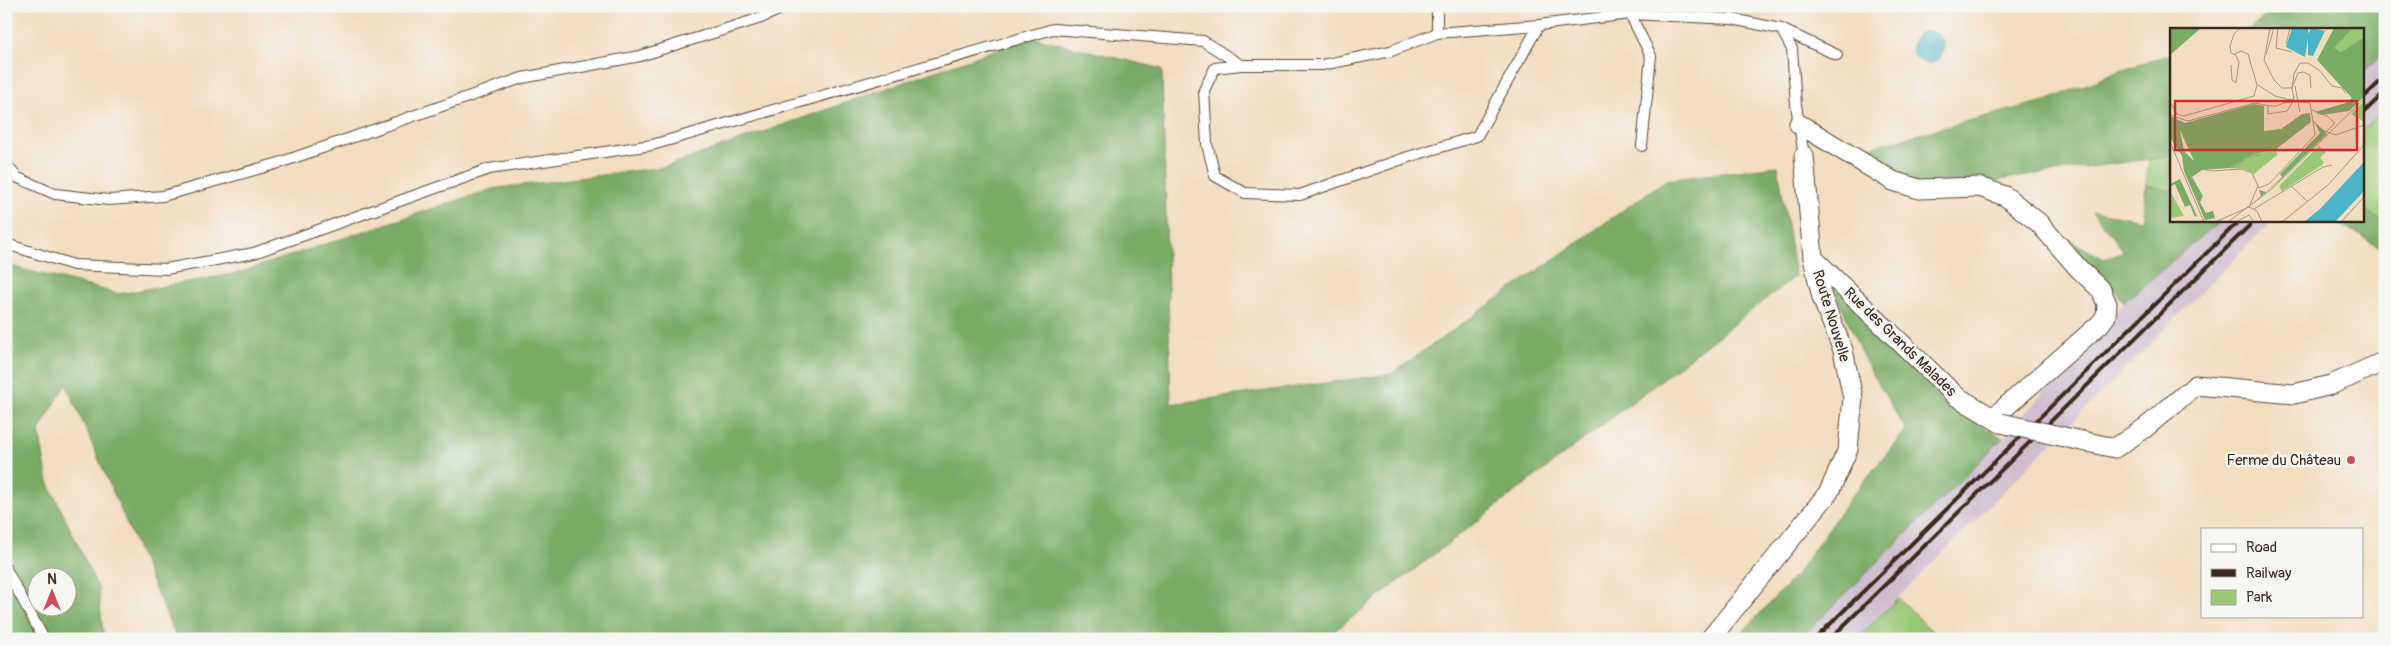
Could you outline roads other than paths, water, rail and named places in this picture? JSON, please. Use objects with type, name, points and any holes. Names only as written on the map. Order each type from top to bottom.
[{"type":"street","points":[[1799,124],[1892,181],[1919,189],[1980,187],[2006,196],[2039,223],[2101,290],[2107,304],[2106,316],[2100,324],[1997,420]]},
{"type":"street","name":"Route Nouvelle","points":[[1710,639],[1830,492],[1848,449],[1853,398],[1843,350],[1822,298],[1813,258],[1804,156]]},
{"type":"street","name":"Rue des Grands Malades","points":[[1813,258],[1956,396],[1997,420],[2115,448],[2145,428],[2196,385],[2294,394],[2331,385],[2385,361]]},
{"type":"lane","points":[[6,163],[16,177],[55,194],[109,200],[163,196],[279,163],[522,78],[640,56],[761,18],[787,6]]},
{"type":"lane","points":[[1437,6],[1437,33]]},
{"type":"lane","points":[[1539,25],[1477,136],[1408,157],[1300,195],[1245,193],[1216,176],[1207,144],[1204,90],[1216,68],[1241,64],[1322,64],[1391,51],[1437,33],[1539,25],[1629,10],[1732,19],[1781,29],[1837,55]]},
{"type":"lane","points":[[1629,10],[1651,56],[1642,146]]},
{"type":"lane","points":[[6,244],[74,265],[166,269],[254,253],[489,169],[652,145],[1053,29],[1204,41],[1241,64]]},
{"type":"lane","points":[[1781,29],[1792,49],[1804,156]]},
{"type":"lane","points":[[6,570],[44,639]]},
{"type":"water","points":[[1928,31],[1934,32],[1939,36],[1943,41],[1943,53],[1939,58],[1934,62],[1928,63],[1922,62],[1917,58],[1913,53],[1912,47],[1913,41],[1917,36],[1922,32]]},
{"type":"railway","points":[[2364,97],[2385,77]]},
{"type":"railway","points":[[2364,112],[2385,92]]},
{"type":"railway","points":[[1815,639],[2239,221]]},
{"type":"railway","points":[[1830,639],[2254,221]]},
{"type":"place","name":"Ferme du Château","points":[[2351,460]]}]
